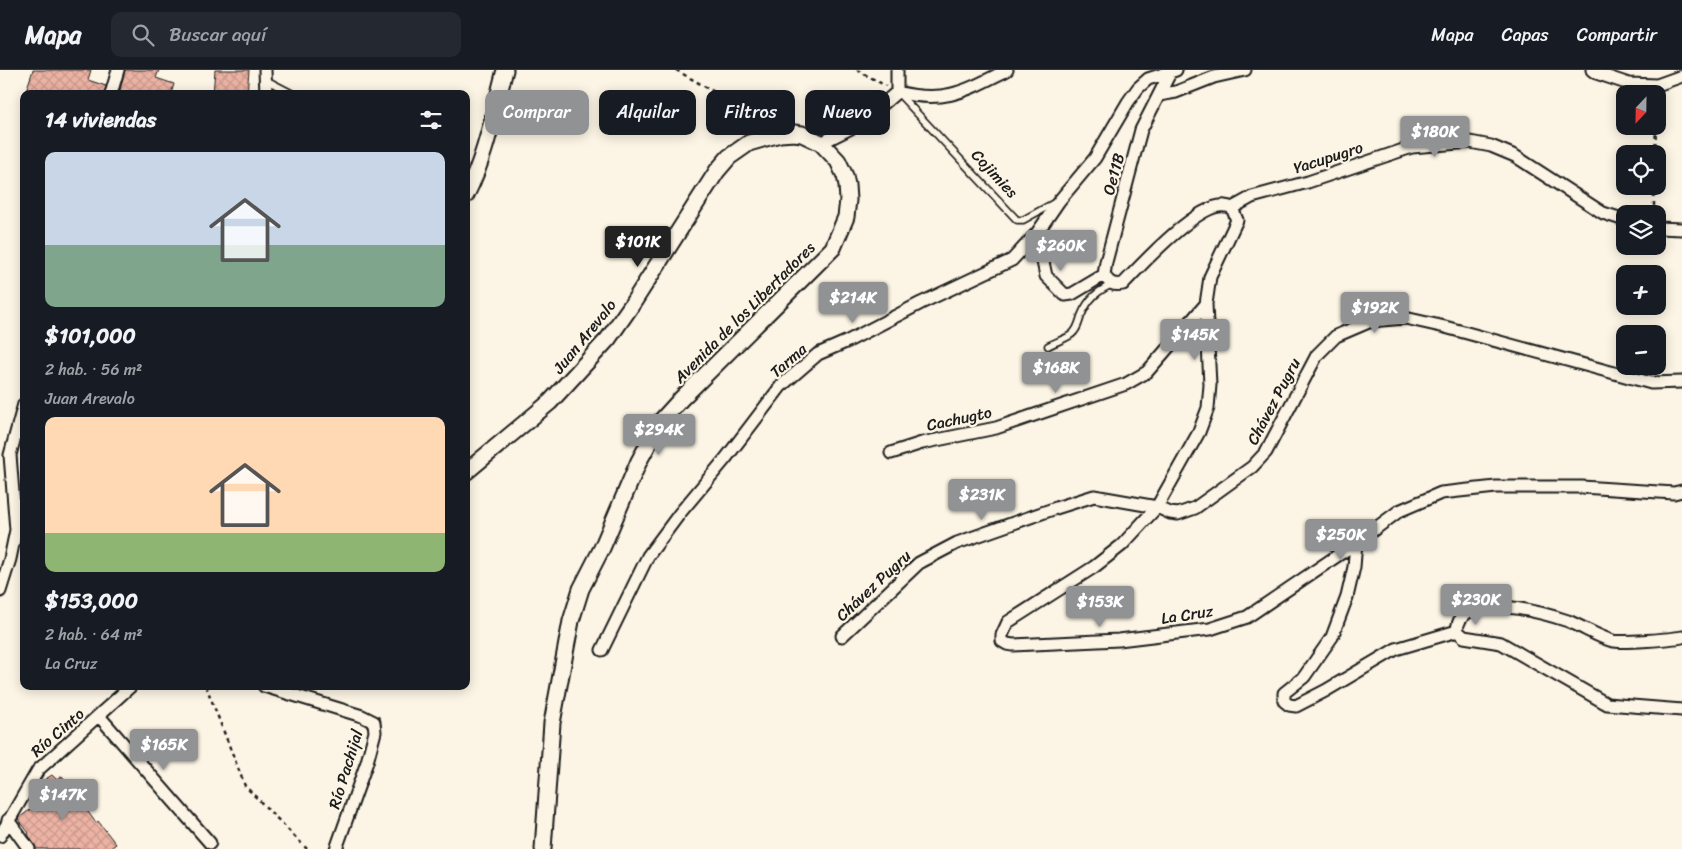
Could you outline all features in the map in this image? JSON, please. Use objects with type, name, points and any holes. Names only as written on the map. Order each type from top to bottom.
[{"type":"street","points":[[113,90],[118,70]]},
{"type":"street","points":[[470,187],[490,130],[505,70]]},
{"type":"street","points":[[821,143],[861,123],[897,92],[897,70]]},
{"type":"street","points":[[897,92],[918,97],[943,97],[967,90],[1007,70]]},
{"type":"street","points":[[1159,95],[1176,92],[1214,77],[1245,70]]},
{"type":"street","points":[[1592,70],[1629,84],[1657,84],[1682,76]]},
{"type":"street","name":"Oe11B","points":[[1104,275],[1141,130],[1173,71]]},
{"type":"street","name":"Tarma","points":[[602,650],[648,556],[781,386],[818,354],[1012,260],[1036,233],[1059,200],[1095,158],[1138,88],[1148,79],[1173,71]]},
{"type":"street","points":[[265,75],[266,90]]},
{"type":"street","name":"Juan Arevalo","points":[[470,469],[550,402],[608,339],[722,164],[743,146],[769,137],[794,133],[802,134],[821,143]]},
{"type":"street","name":"Yacupugro","points":[[1113,284],[1123,284],[1147,259],[1190,220],[1216,207],[1225,206],[1232,208],[1252,197],[1308,182],[1412,147],[1470,142],[1491,146],[1515,156],[1603,214],[1616,218]]},
{"type":"street","name":"Avenida de los Libertadores","points":[[543,849],[552,723],[566,640],[581,589],[602,548],[639,461],[661,421],[725,354],[833,248],[846,217],[848,192],[845,176],[838,161],[821,143]]},
{"type":"street","points":[[1157,506],[1199,432],[1208,408],[1210,385],[1206,304],[1210,278],[1237,220],[1232,208]]},
{"type":"street","points":[[1666,228],[1682,229]]},
{"type":"street","points":[[1036,233],[1046,276],[1065,294],[1072,294],[1104,275],[1113,284]]},
{"type":"street","name":"Cachugto","points":[[891,453],[922,442],[996,428],[1126,384],[1147,372],[1206,304]]},
{"type":"street","name":"Chávez Pugru","points":[[842,636],[919,563],[957,543],[1094,496],[1157,506],[1178,514],[1195,508],[1252,468],[1266,452],[1317,355],[1336,336],[1371,321],[1405,318],[1445,327],[1651,383],[1682,382]]},
{"type":"street","points":[[0,591],[10,559],[16,530],[10,455],[20,419]]},
{"type":"street","points":[[1456,631],[1396,650],[1296,706],[1284,701],[1284,693],[1304,677],[1332,637],[1347,597],[1354,567],[1356,543],[1399,510],[1441,493],[1496,487],[1582,487],[1682,491]]},
{"type":"street","name":"La Cruz","points":[[1157,506],[1122,545],[1094,566],[1008,622],[1002,634],[1002,641],[1013,645],[1119,640],[1210,629],[1247,617],[1356,543]]},
{"type":"street","points":[[1456,631],[1457,625],[1463,616],[1471,610],[1511,606],[1566,621],[1615,641],[1682,637]]},
{"type":"street","points":[[1456,631],[1464,637],[1501,644],[1607,704],[1682,710]]},
{"type":"street","name":"Río Cinto","points":[[0,836],[38,770],[127,690]]},
{"type":"street","name":"Río Pachijal","points":[[276,690],[362,716],[374,722],[375,732],[367,762],[336,849]]},
{"type":"street","points":[[98,716],[210,843]]},
{"type":"street","points":[[8,820],[29,849]]},
{"type":"lane","points":[[265,75],[287,90]]},
{"type":"lane","name":"Cojimies","points":[[897,92],[1017,220],[1023,220],[1059,200]]},
{"type":"lane","points":[[1048,346],[1073,334],[1086,305],[1093,296],[1113,284]]},
{"type":"path","points":[[676,70],[711,90]]},
{"type":"path","points":[[857,70],[897,92]]},
{"type":"path","points":[[208,690],[245,786],[307,849]]},
{"type":"building","points":[[33,70],[91,70],[88,80],[106,86],[105,90],[26,90]]},
{"type":"building","points":[[125,70],[159,70],[156,78],[174,84],[172,90],[120,90]]},
{"type":"building","points":[[215,70],[249,70],[247,90],[213,90]]},
{"type":"building","points":[[52,775],[57,780],[62,776],[96,823],[98,821],[116,844],[109,849],[36,849],[29,833],[18,819],[34,806],[32,803],[45,788],[41,782]]}]
